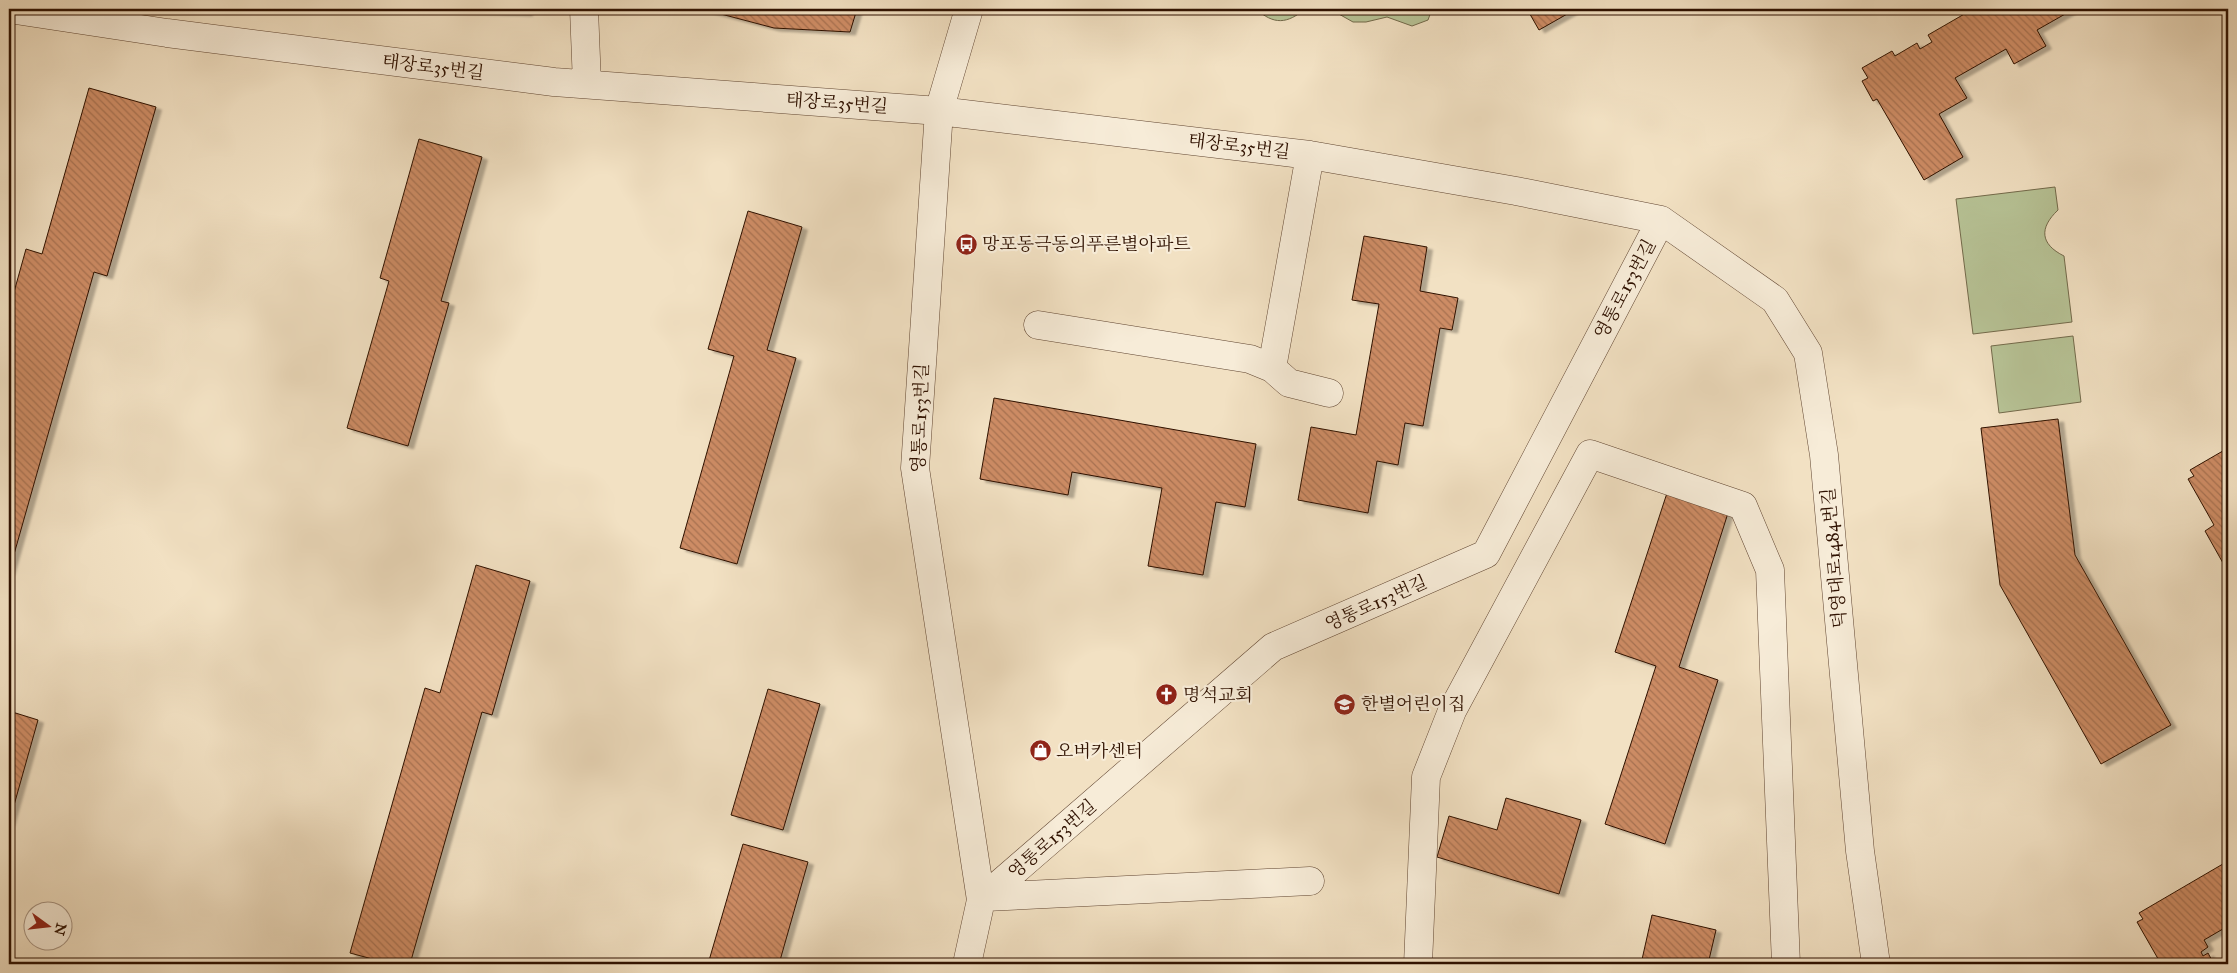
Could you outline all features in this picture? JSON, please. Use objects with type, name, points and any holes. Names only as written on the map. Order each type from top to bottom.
[{"type":"street","name":"태장로35번길","points":[[9,9],[177,34],[554,82],[939,111],[1310,154],[1516,191],[1661,220]]},
{"type":"street","points":[[584,9],[587,84]]},
{"type":"street","name":"영통로153번길","points":[[967,964],[983,899],[915,468],[939,111],[969,9]]},
{"type":"street","points":[[1272,368],[1310,154]]},
{"type":"street","name":"영통로153번길","points":[[983,899],[1273,647],[1486,554],[1661,220]]},
{"type":"street","name":"덕영대로1484번길","points":[[1661,220],[1775,300],[1808,353],[1824,455],[1860,851],[1876,964]]},
{"type":"street","points":[[1038,325],[1250,359],[1272,368],[1289,383],[1329,393]]},
{"type":"street","points":[[1418,964],[1426,777],[1452,711],[1590,454],[1743,506],[1770,570],[1786,964]]},
{"type":"street","points":[[983,899],[1310,881]]},
{"type":"green space","points":[[1256,9],[1305,9],[1292,18],[1280,21],[1269,18]]},
{"type":"green space","points":[[1330,9],[1432,9],[1428,20],[1412,26],[1387,17],[1366,22],[1353,22]]},
{"type":"green space","points":[[2055,187],[2058,210],[2048,223],[2045,235],[2050,246],[2064,256],[2072,322],[1973,334],[1956,199]]},
{"type":"green space","points":[[2073,336],[2081,402],[1999,413],[1991,346]]},
{"type":"building","points":[[400,9],[527,9],[527,13]]},
{"type":"building","points":[[702,9],[857,9],[850,32],[774,28]]},
{"type":"building","points":[[1527,9],[1576,9],[1539,30]]},
{"type":"building","points":[[1973,9],[2074,9],[2037,30],[2046,46],[2014,64],[2006,49],[1955,78],[1967,98],[1939,114],[1963,157],[1924,180],[1877,99],[1873,101],[1862,81],[1868,78],[1862,68],[1892,51],[1895,56],[1917,43],[1920,49],[1932,42],[1928,35]]},
{"type":"building","points":[[89,88],[156,107],[107,276],[94,272],[9,572],[9,310],[26,249],[42,254]]},
{"type":"building","points":[[419,139],[482,157],[441,301],[449,303],[408,446],[347,428],[389,281],[380,278]]},
{"type":"building","points":[[748,211],[802,227],[767,350],[796,358],[737,564],[680,548],[734,356],[708,349]]},
{"type":"building","points":[[1364,236],[1427,247],[1420,291],[1458,298],[1452,330],[1440,328],[1423,426],[1405,423],[1398,465],[1377,461],[1368,513],[1298,500],[1311,427],[1356,435],[1379,304],[1352,300]]},
{"type":"building","points":[[994,398],[1256,444],[1245,507],[1216,502],[1203,575],[1148,566],[1162,488],[1072,472],[1068,495],[980,479]]},
{"type":"building","points":[[2058,419],[2075,555],[2171,725],[2101,764],[2000,585],[1981,428]]},
{"type":"building","points":[[2228,448],[2228,572],[2205,531],[2214,525],[2188,479],[2194,476],[2190,470]]},
{"type":"building","points":[[1667,493],[1728,513],[1679,667],[1718,680],[1665,844],[1605,824],[1656,666],[1615,652]]},
{"type":"building","points":[[476,565],[530,581],[492,715],[482,712],[410,964],[391,964],[350,953],[425,688],[440,693]]},
{"type":"building","points":[[768,689],[820,704],[783,830],[731,815]]},
{"type":"building","points":[[9,711],[38,720],[9,823]]},
{"type":"building","points":[[1506,798],[1581,820],[1559,894],[1437,857],[1449,816],[1497,830]]},
{"type":"building","points":[[743,844],[808,862],[779,964],[708,964]]},
{"type":"building","points":[[2228,861],[2228,926],[2204,940],[2208,947],[2201,952],[2203,956],[2208,953],[2214,964],[2161,964],[2137,922],[2143,919],[2139,913]]},
{"type":"building","points":[[1652,915],[1716,930],[1708,964],[1641,964]]},
{"type":"place","name":"망포동극동의푸른별아파트","points":[[966,244]]},
{"type":"place","name":"명석교회","points":[[1167,695]]},
{"type":"place","name":"한별어린이집","points":[[1345,704]]},
{"type":"place","name":"오버카센터","points":[[1040,751]]}]
